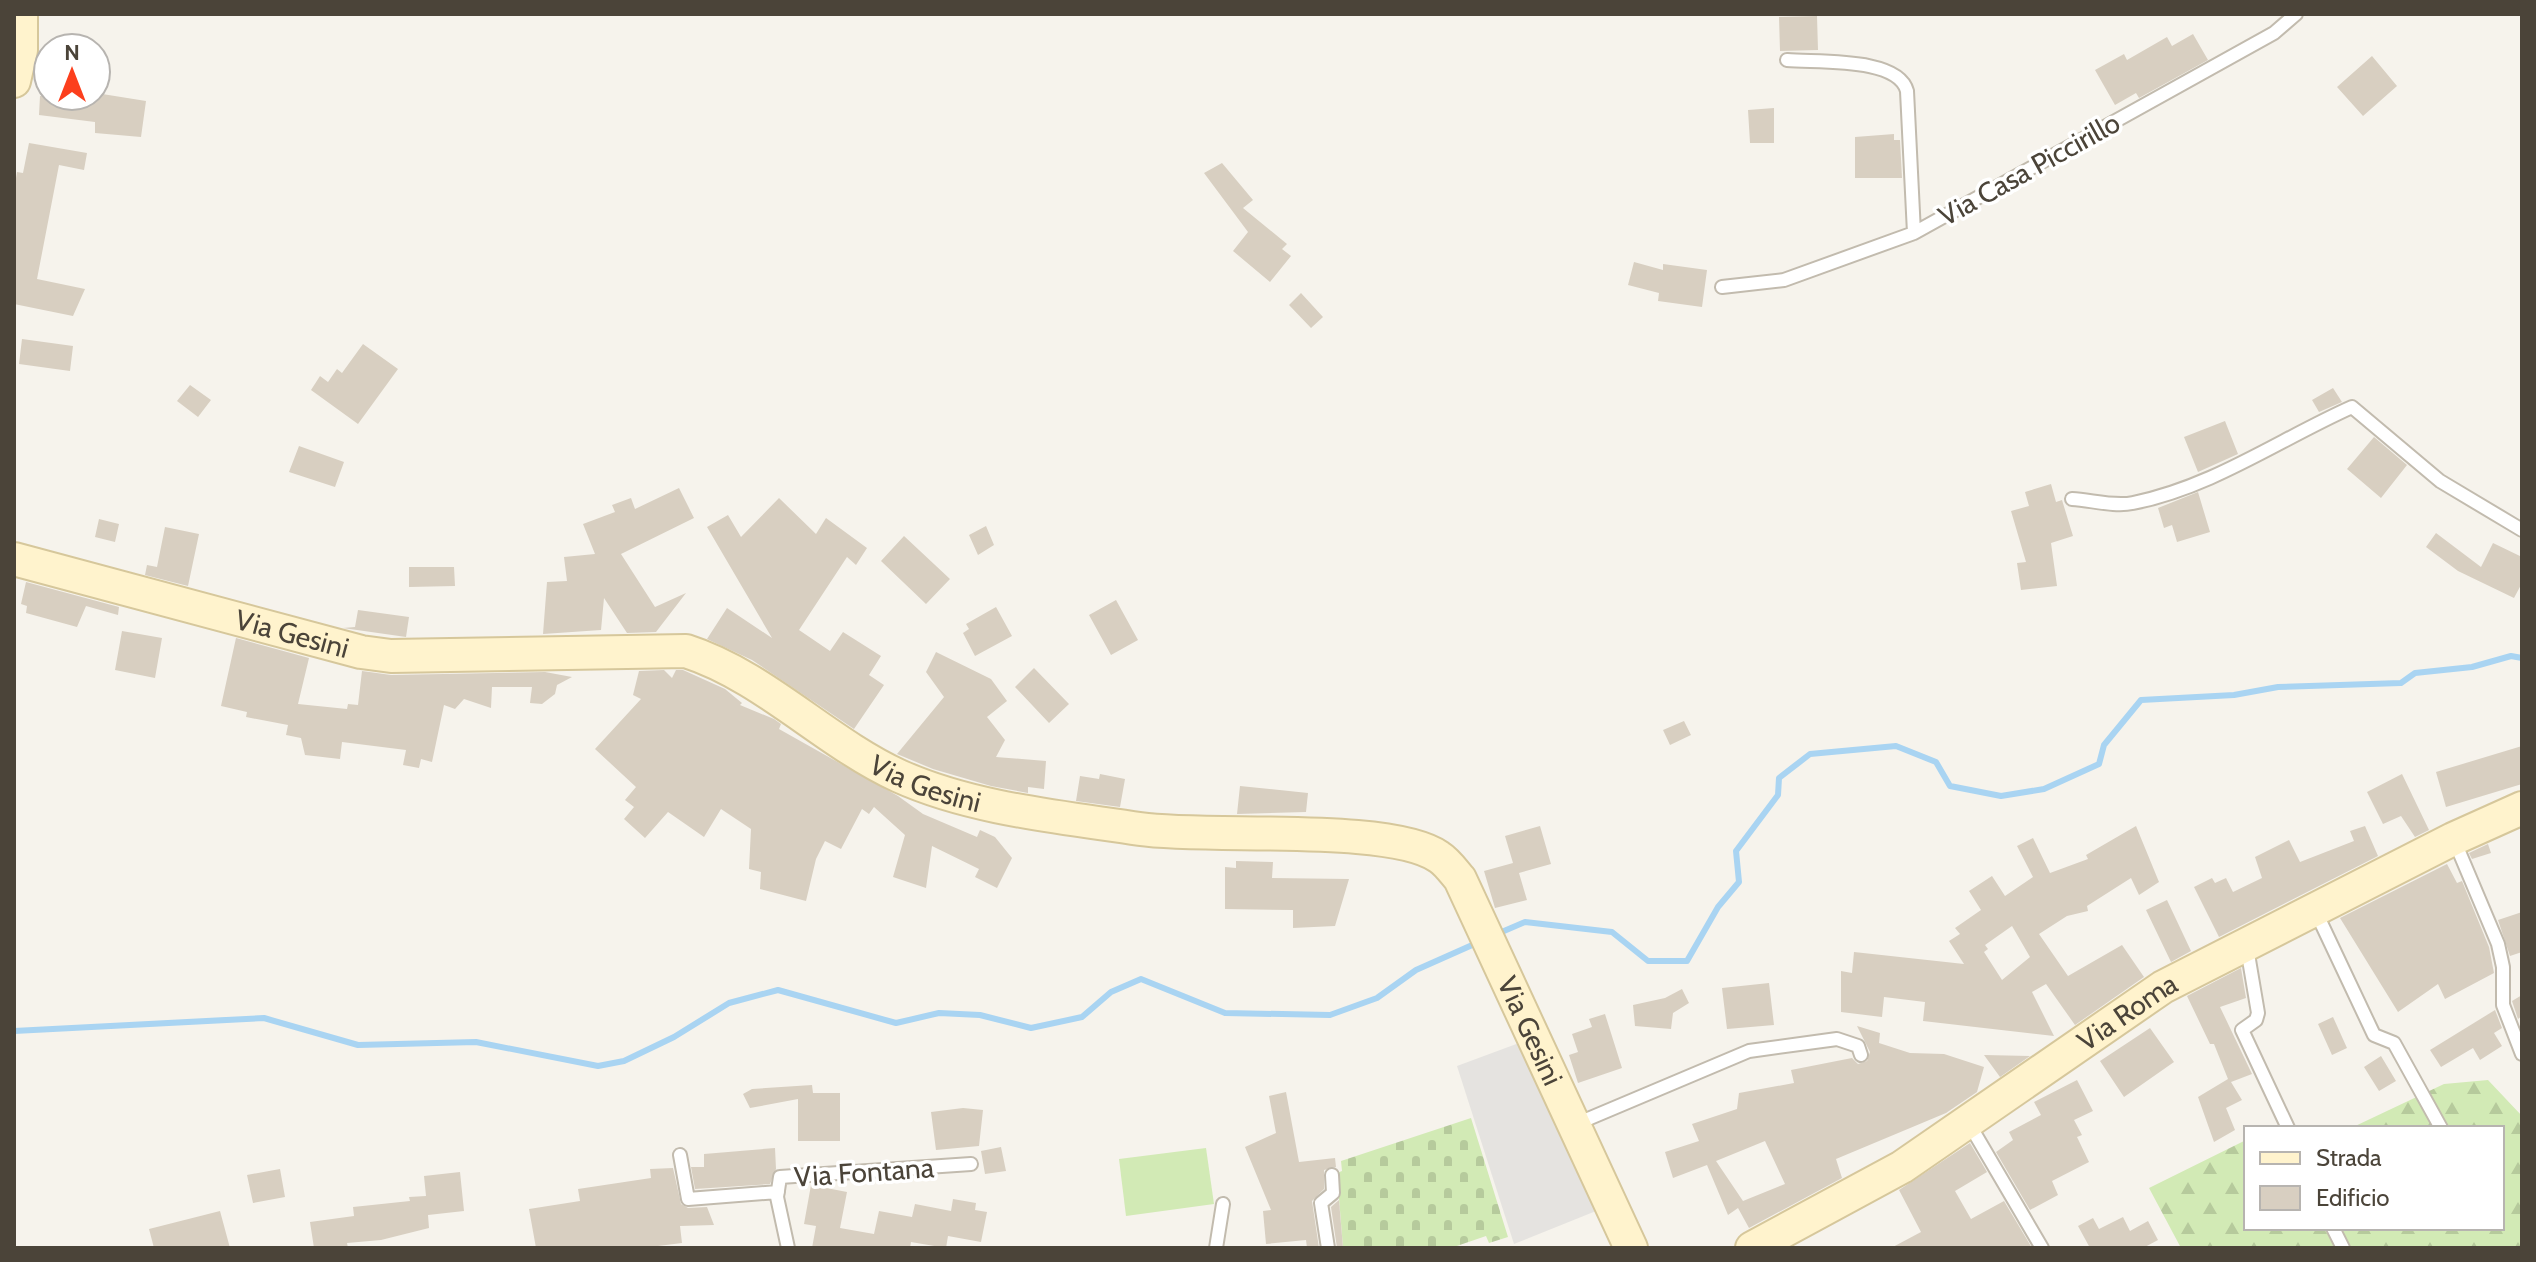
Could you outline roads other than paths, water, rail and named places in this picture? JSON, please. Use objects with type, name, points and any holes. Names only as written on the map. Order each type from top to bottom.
[{"type":"street","points":[[14,81],[21,50],[21,14]]},
{"type":"street","name":"Via Gesini","points":[[14,559],[361,652],[391,656],[686,651],[703,656],[761,690],[897,775],[960,799],[1143,829],[1371,838],[1439,857],[1460,879],[1524,1011],[1631,1248]]},
{"type":"street","name":"Via Roma","points":[[1752,1248],[1856,1195],[2163,987],[2453,839],[2522,808]]},
{"type":"lane","name":"Via Casa Piccirillo","points":[[1787,60],[1879,68],[1894,72],[1905,83],[1914,233],[2274,33],[2296,14]]},
{"type":"lane","points":[[1722,287],[1784,280],[1914,233]]},
{"type":"lane","points":[[2072,499],[2132,503],[2205,479],[2260,456],[2352,407],[2440,481],[2522,530]]},
{"type":"lane","points":[[2453,839],[2498,944],[2503,967],[2503,1005],[2522,1054]]},
{"type":"lane","points":[[2315,910],[2374,1035],[2394,1043],[2440,1126]]},
{"type":"lane","points":[[2247,944],[2258,1013],[2256,1020],[2242,1030],[2287,1126]]},
{"type":"lane","points":[[1574,1124],[1749,1051],[1837,1039],[1858,1046],[1861,1055]]},
{"type":"lane","points":[[1968,1122],[2042,1248]]},
{"type":"lane","points":[[680,1155],[688,1199],[778,1192]]},
{"type":"lane","name":"Via Fontana","points":[[788,1248],[778,1192],[780,1177],[971,1164]]},
{"type":"lane","points":[[1328,1248],[1321,1203],[1333,1193],[1332,1175]]},
{"type":"lane","points":[[1216,1248],[1223,1204]]},
{"type":"lane","points":[[2334,1230],[2343,1248]]},
{"type":"waterway","points":[[1497,934],[1525,922],[1612,932],[1648,961],[1687,961],[1718,907],[1739,882],[1736,851],[1778,795],[1779,778],[1810,754],[1896,746],[1936,762],[1950,786],[2001,796],[2044,789],[2099,764],[2104,745],[2141,700],[2234,695],[2278,687],[2401,683],[2415,673],[2472,667],[2511,656],[2522,658]]},
{"type":"waterway","points":[[14,1031],[264,1018],[358,1045],[476,1042],[598,1066],[624,1061],[674,1037],[729,1003],[778,990],[896,1023],[939,1013],[980,1015],[1031,1028],[1082,1017],[1111,992],[1141,979],[1225,1013],[1330,1015],[1377,998],[1416,970],[1479,942]]}]
